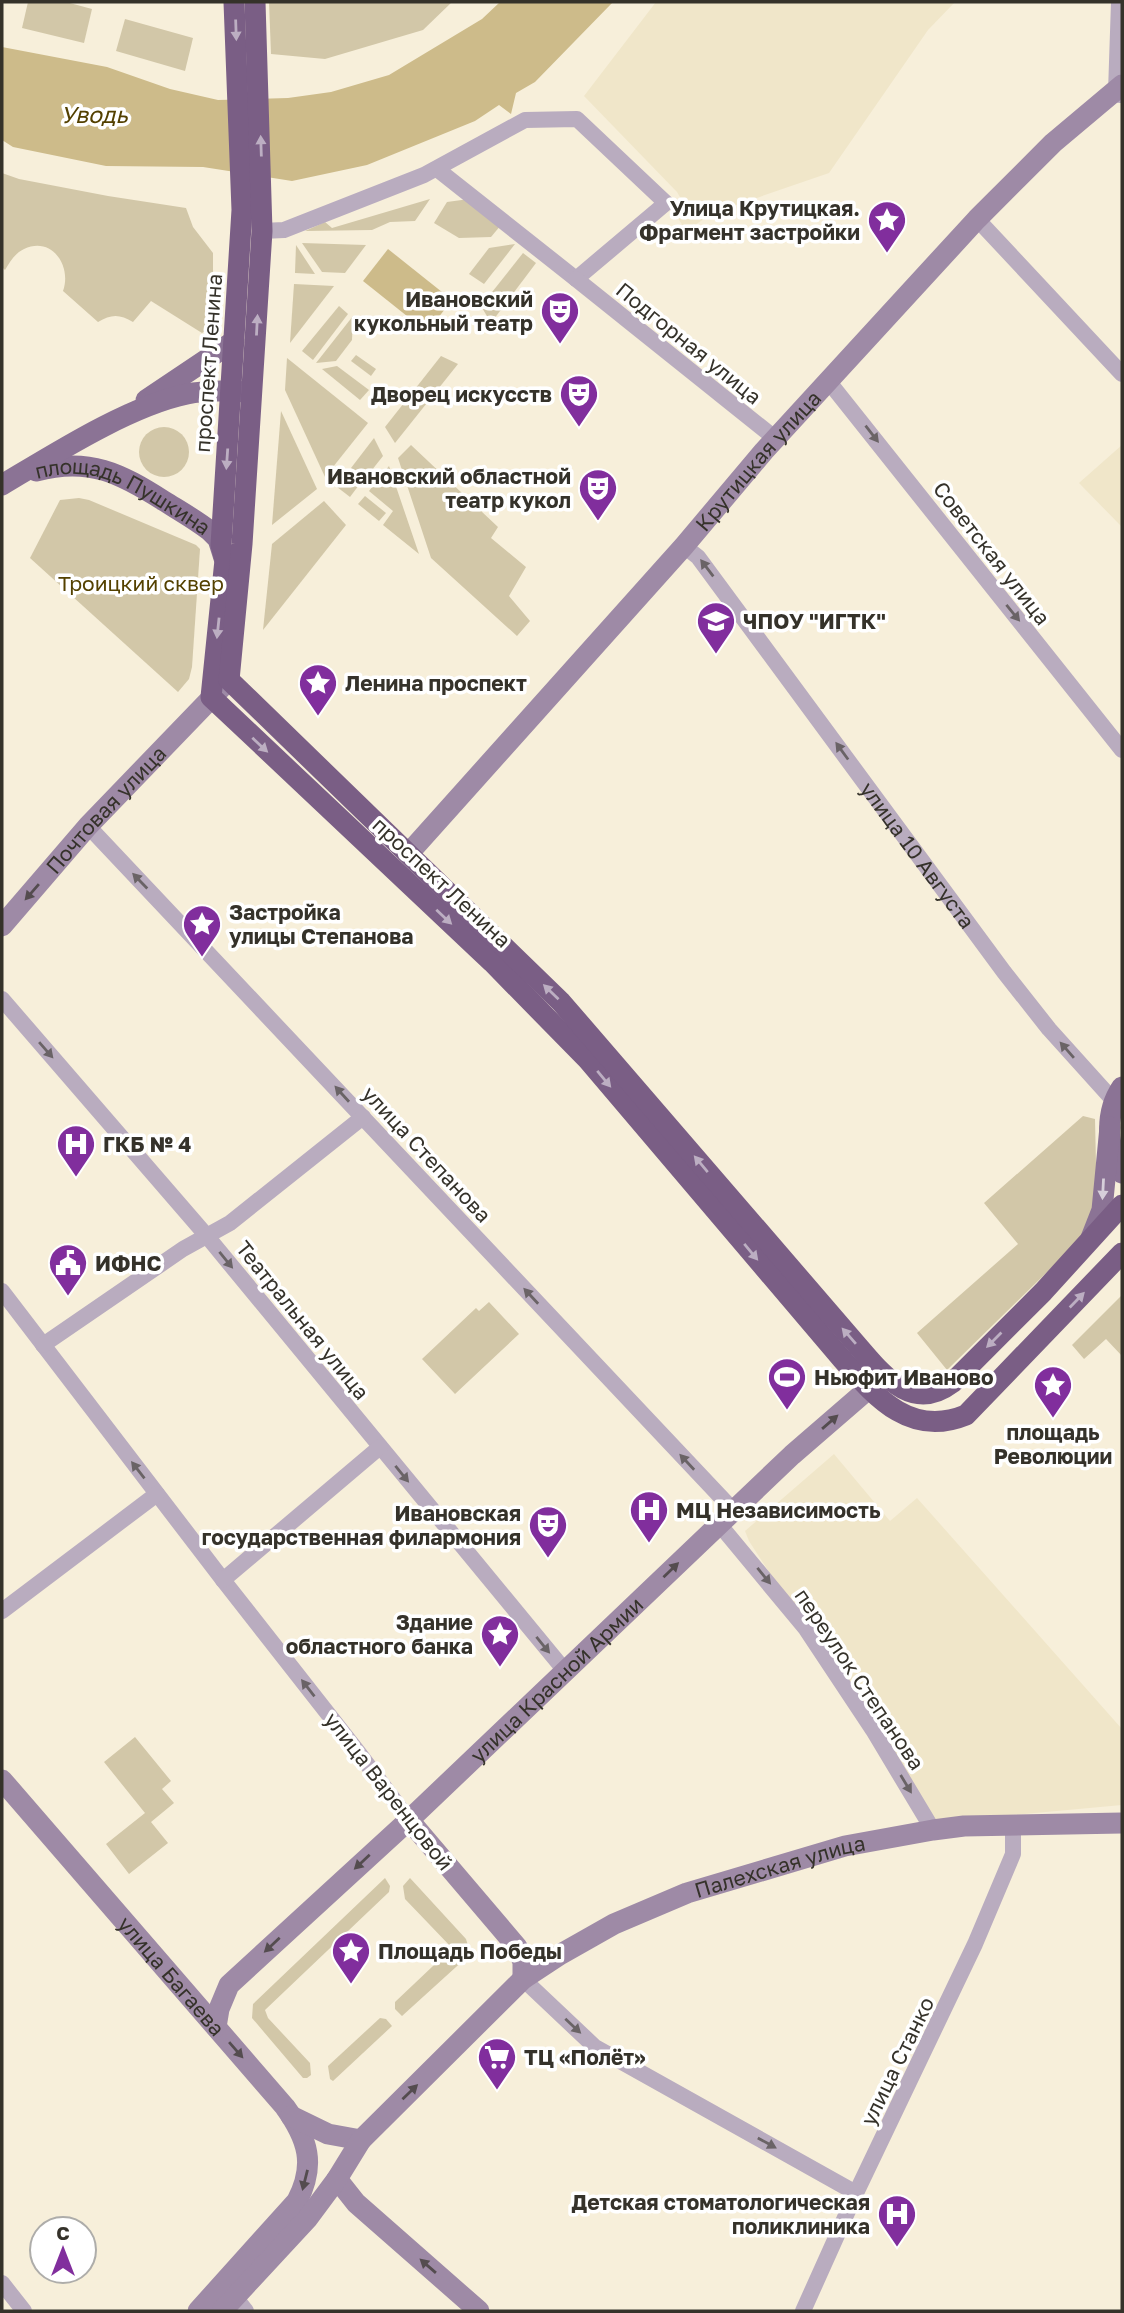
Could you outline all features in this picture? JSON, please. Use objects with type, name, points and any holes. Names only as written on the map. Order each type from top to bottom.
[{"type":"highway","name":"проспект Ленина","points":[[234,2],[247,58],[256,218],[242,392],[229,680],[561,1002],[876,1382],[894,1410],[920,1419],[952,1421],[966,1415],[1122,1253]]},
{"type":"highway","name":"проспект Ленина","points":[[247,58],[255,2]]},
{"type":"highway","name":"проспект Ленина","points":[[256,218],[234,341],[242,392],[221,545],[225,560],[211,697],[492,962],[588,1060],[876,1382],[895,1385],[920,1394],[935,1394],[942,1390],[1085,1248],[1122,1205]]},
{"type":"main road","name":"Крутицкая улица","points":[[409,853],[776,439],[977,219],[1053,144],[1120,91]]},
{"type":"main road","name":"площадь Пушкина","points":[[3,484],[114,422],[234,341]]},
{"type":"main road","name":"площадь Пушкина","points":[[114,422],[160,402],[188,394],[242,392]]},
{"type":"main road","name":"площадь Пушкина","points":[[3,484],[38,470],[66,466],[92,466],[110,471],[134,481],[202,524],[218,539],[225,560]]},
{"type":"main road","name":"Почтовая улица","points":[[2,926],[88,826],[229,680]]},
{"type":"main road","name":"улица 10 Августа","points":[[1118,1094],[1110,1127],[1114,1157],[1122,1173]]},
{"type":"main road","name":"проспект Ленина","points":[[1085,1248],[1102,1210],[1110,1127]]},
{"type":"main road","name":"улица Красной Армии","points":[[216,2027],[219,2009],[229,1984],[409,1820],[792,1455],[876,1382]]},
{"type":"main road","name":"улица Багаева","points":[[2,1780],[291,2116],[328,2134],[361,2140]]},
{"type":"main road","name":"улица Варенцовой","points":[[409,1820],[517,1947],[523,1962],[523,1979]]},
{"type":"main road","name":"Палехская улица","points":[[234,2307],[308,2218],[361,2140],[523,1979],[614,1924],[687,1893],[845,1846],[933,1830],[1122,1823]]},
{"type":"main road","points":[[508,1935],[534,1950],[561,1954]]},
{"type":"main road","points":[[166,1970],[191,1990],[208,1992],[229,1984]]},
{"type":"main road","points":[[198,2311],[294,2205],[302,2190],[306,2179],[307,2156],[303,2134],[291,2116]]},
{"type":"main road","points":[[337,2179],[356,2203],[479,2311]]},
{"type":"street","points":[[1119,2],[1120,91]]},
{"type":"street","points":[[256,218],[284,230],[436,169],[525,120],[577,119],[666,203],[576,279]]},
{"type":"street","name":"Подгорная улица","points":[[436,169],[776,439]]},
{"type":"street","points":[[977,219],[1122,374]]},
{"type":"street","name":"Советская улица","points":[[829,382],[1122,750]]},
{"type":"street","name":"улица 10 Августа","points":[[684,545],[698,557],[723,590],[1004,972],[1049,1029],[1118,1094]]},
{"type":"street","name":"улица Степанова","points":[[88,826],[363,1117],[726,1518]]},
{"type":"street","name":"Театральная улица","points":[[2,999],[206,1235],[566,1672]]},
{"type":"street","points":[[43,1345],[206,1235],[230,1223],[363,1117]]},
{"type":"street","name":"улица Варенцовой","points":[[2,1291],[409,1820]]},
{"type":"street","points":[[223,1580],[380,1447]]},
{"type":"street","points":[[2,1611],[157,1494]]},
{"type":"street","name":"переулок Степанова","points":[[726,1518],[806,1629],[873,1730],[933,1830]]},
{"type":"street","name":"улица Станко","points":[[803,2311],[975,1944],[1013,1854],[1013,1825]]},
{"type":"street","points":[[523,1979],[595,2048],[856,2193]]},
{"type":"street","points":[[2,2283],[24,2311]]},
{"type":"shaded area","points":[[656,2],[955,2],[928,30],[829,173],[713,213],[686,231],[676,215],[685,206],[677,192],[584,96]]},
{"type":"shaded area","points":[[1122,445],[1122,527],[1079,483]]},
{"type":"shaded area","points":[[834,1454],[890,1521],[917,1498],[1122,1729],[1122,1805],[936,1822],[846,1691],[745,1531]]},
{"type":"green space","points":[[28,2],[66,2],[92,9],[84,43],[22,28]]},
{"type":"green space","points":[[269,2],[452,2],[423,30],[325,59],[271,54]]},
{"type":"green space","points":[[125,19],[193,38],[185,71],[116,51]]},
{"type":"green space","points":[[2,173],[19,179],[108,196],[186,208],[193,227],[213,253],[213,325],[202,333],[151,301],[133,322],[116,316],[98,322],[63,291],[65,272],[62,263],[51,250],[43,247],[24,249],[13,258],[5,270],[2,267]]},
{"type":"green space","points":[[430,199],[415,221],[390,222],[372,230],[305,231],[325,222],[332,228]]},
{"type":"green space","points":[[469,199],[501,225],[491,237],[459,238],[434,223],[447,202]]},
{"type":"green space","points":[[302,243],[366,245],[345,273],[322,272]]},
{"type":"green space","points":[[515,244],[484,284],[469,274],[489,248]]},
{"type":"green space","points":[[296,245],[315,274],[295,273]]},
{"type":"green space","points":[[523,253],[536,263],[491,323],[481,306]]},
{"type":"green space","points":[[294,284],[334,286],[290,343]]},
{"type":"green space","points":[[339,306],[348,314],[313,360],[302,351]]},
{"type":"green space","points":[[353,316],[352,340],[336,361],[316,363]]},
{"type":"green space","points":[[356,355],[376,369],[371,376],[351,361]]},
{"type":"green space","points":[[441,356],[458,364],[395,443],[385,427]]},
{"type":"green space","points":[[287,358],[368,423],[325,477],[285,390]]},
{"type":"green space","points":[[337,366],[369,390],[360,400],[322,369]]},
{"type":"green space","points":[[281,411],[317,489],[272,525]]},
{"type":"green space","points":[[164,427],[182,434],[189,452],[182,470],[164,477],[146,470],[139,452],[146,434]]},
{"type":"green space","points":[[374,438],[383,456],[364,480],[351,468]]},
{"type":"green space","points":[[411,445],[498,527],[491,538],[526,567],[509,596],[530,621],[517,636],[431,558],[398,458]]},
{"type":"green space","points":[[389,466],[419,554],[383,525],[393,511],[369,491]]},
{"type":"green space","points":[[346,475],[359,485],[350,497],[337,487]]},
{"type":"green space","points":[[365,496],[386,513],[379,521],[358,504]]},
{"type":"green space","name":"Троицкий сквер","points":[[79,498],[196,545],[200,549],[192,667],[189,679],[178,692],[30,558],[60,500]]},
{"type":"green space","points":[[324,501],[346,525],[263,630],[272,544]]},
{"type":"green space","points":[[1083,1116],[1095,1119],[1097,1209],[1087,1233],[947,1370],[917,1333],[1018,1244],[984,1203]]},
{"type":"green space","points":[[1122,1295],[1122,1356],[1106,1339],[1084,1359],[1072,1345]]},
{"type":"green space","points":[[489,1302],[519,1334],[455,1394],[422,1359],[476,1308],[479,1311]]},
{"type":"green space","points":[[135,1737],[171,1781],[162,1789],[174,1803],[151,1822],[168,1843],[129,1874],[106,1844],[145,1813],[104,1762]]},
{"type":"green space","points":[[385,1878],[390,1886],[389,1892],[265,2010],[268,2018],[310,2063],[311,2075],[303,2078],[252,2018],[253,2004]]},
{"type":"green space","points":[[410,1878],[466,1939],[469,1949],[467,1957],[402,2016],[395,2009],[395,2002],[452,1948],[405,1899],[403,1886]]},
{"type":"green space","points":[[380,2018],[386,2019],[392,2026],[333,2081],[330,2079],[328,2066]]},
{"type":"water","name":"Уводь","points":[[500,2],[613,2],[535,82],[516,93],[511,114],[499,105],[475,121],[367,165],[292,181],[203,167],[106,166],[13,147],[2,140],[2,47],[107,67],[170,89],[218,100],[288,98],[331,92],[389,75],[482,19]]},
{"type":"water","points":[[388,249],[452,300],[427,332],[363,281]]},
{"type":"place","name":"Улица Крутицкая. Фрагмент застройки","points":[[887,254]]},
{"type":"place","name":"Ивановский кукольный театр","points":[[560,345]]},
{"type":"place","name":"Дворец искусств","points":[[579,428]]},
{"type":"place","name":"Ивановский областной театр кукол","points":[[598,522]]},
{"type":"place","name":"ЧПОУ \"ИГТК\"","points":[[716,655]]},
{"type":"place","name":"Ленина проспект","points":[[318,717]]},
{"type":"place","name":"Застройка улицы Степанова","points":[[202,958]]},
{"type":"place","name":"ГКБ № 4","points":[[76,1178]]},
{"type":"place","name":"ИФНС","points":[[68,1297]]},
{"type":"place","name":"Ньюфит Иваново","points":[[787,1411]]},
{"type":"place","name":"площадь Революции","points":[[1053,1419]]},
{"type":"place","name":"МЦ Независимость","points":[[649,1544]]},
{"type":"place","name":"Ивановская государственная филармония","points":[[548,1559]]},
{"type":"place","name":"Здание областного банка","points":[[500,1668]]},
{"type":"place","name":"Площадь Победы","points":[[351,1985]]},
{"type":"place","name":"ТЦ «Полёт»","points":[[497,2091]]},
{"type":"place","name":"Детская стоматологическая поликлиника","points":[[897,2248]]}]
